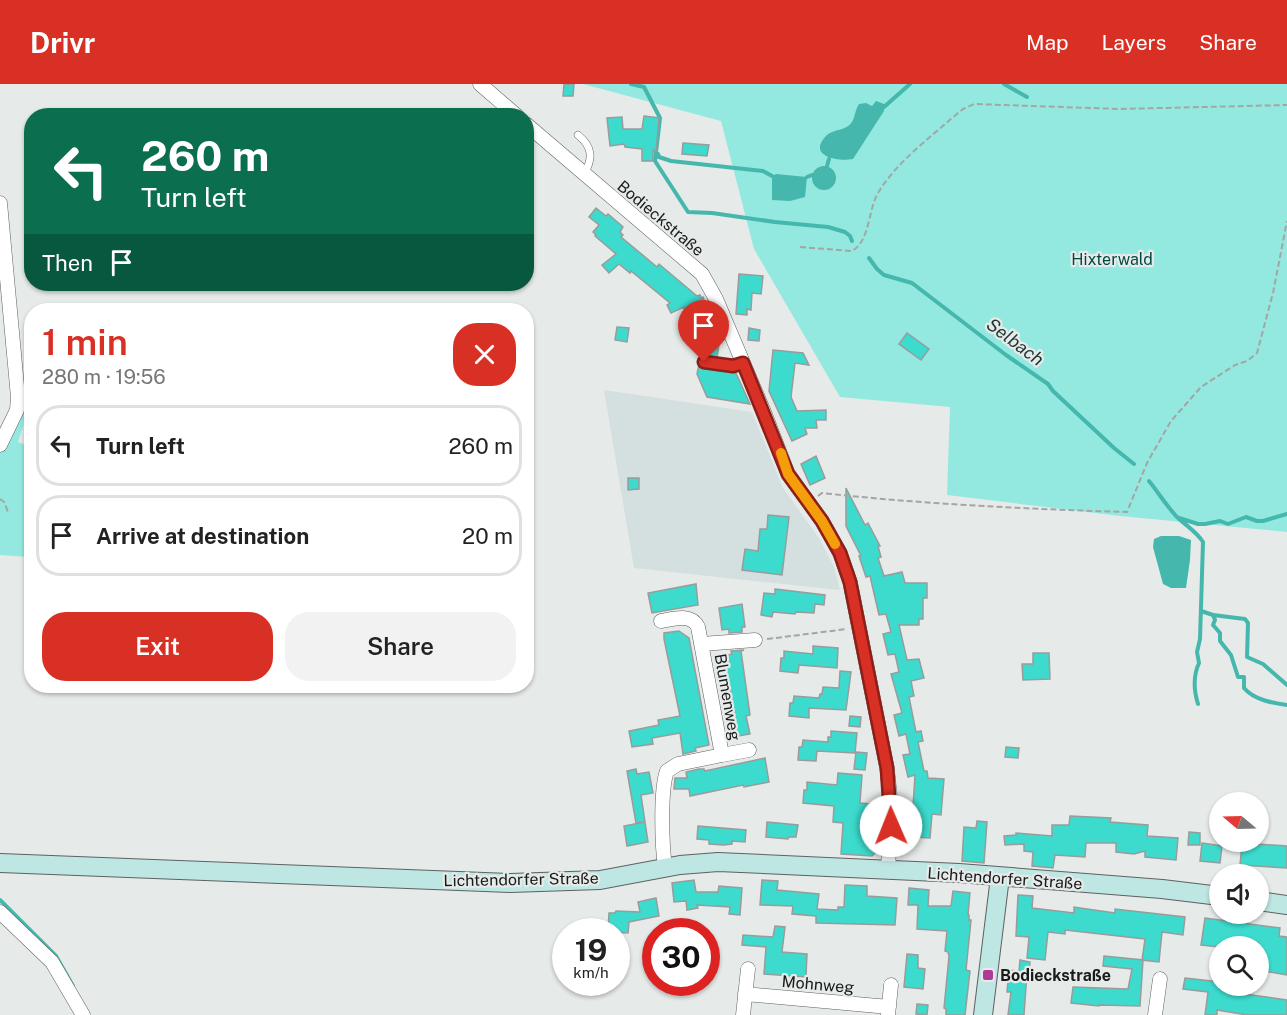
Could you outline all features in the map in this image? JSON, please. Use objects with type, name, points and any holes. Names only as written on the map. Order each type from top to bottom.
[{"type":"main road","name":"Lichtendorfer Straße","points":[[0,863],[510,883],[600,880],[665,867],[718,862],[959,873],[1209,895]]},
{"type":"main road","points":[[983,1015],[1000,877]]},
{"type":"main road","points":[[1269,903],[1287,905]]},
{"type":"street","points":[[480,84],[508,108]]},
{"type":"street","name":"Bodieckstraße","points":[[534,131],[702,274],[716,299],[788,474],[822,521],[840,553],[850,582],[860,628],[880,723],[890,786],[891,826],[888,871]]},
{"type":"street","points":[[0,202],[18,397],[17,410],[5,425],[0,445]]},
{"type":"street","name":"Blumenweg","points":[[661,621],[683,618],[693,620],[698,627],[722,754]]},
{"type":"street","name":"Blumenweg","points":[[702,644],[755,640]]},
{"type":"street","name":"Blumenweg","points":[[665,867],[663,823],[664,781],[667,771],[674,765],[749,750]]},
{"type":"street","points":[[0,912],[52,962],[83,1015]]},
{"type":"street","points":[[743,1015],[748,969]]},
{"type":"street","points":[[1155,1015],[1160,978]]},
{"type":"street","name":"Mohnweg","points":[[746,994],[888,1011],[891,985]]},
{"type":"lane","points":[[578,135],[584,140],[591,155],[584,174]]},
{"type":"lane","points":[[704,362],[733,366],[743,363]]},
{"type":"path","points":[[800,247],[852,251],[856,249],[862,241],[876,196],[888,178],[957,113],[974,104],[1120,109],[1287,105]]},
{"type":"path","points":[[809,504],[822,493],[959,506],[994,505],[1026,509],[1127,512],[1147,463],[1171,421],[1201,387],[1235,365],[1247,362],[1257,353],[1274,293],[1287,221]]},
{"type":"path","points":[[0,499],[4,502],[8,512]]},
{"type":"path","points":[[755,640],[860,628]]},
{"type":"shaded area","points":[[876,101],[884,104],[884,111],[853,159],[832,158],[822,153],[821,142],[830,133],[849,125],[859,104],[866,103],[872,106]]},
{"type":"shaded area","points":[[824,166],[833,169],[836,178],[833,187],[824,190],[815,187],[812,178],[815,169]]},
{"type":"shaded area","points":[[776,174],[807,177],[805,197],[790,201],[772,200],[772,176]]},
{"type":"shaded area","points":[[604,390],[752,412],[783,488],[819,538],[834,567],[840,590],[634,568]]},
{"type":"shaded area","points":[[1161,536],[1179,536],[1191,540],[1186,588],[1171,588],[1163,584],[1153,547],[1154,539]]},
{"type":"green space","name":"Hixterwald","points":[[583,84],[1287,84],[1287,532],[1120,516],[947,495],[950,407],[840,397],[754,249],[721,121]]},
{"type":"green space","points":[[13,328],[24,381],[24,418],[18,442],[24,444],[24,557],[0,555],[0,447],[12,423]]},
{"type":"building","points":[[564,84],[574,84],[573,96],[563,96]]},
{"type":"building","points":[[644,116],[659,118],[653,161],[642,161],[642,149],[625,147],[624,144],[610,146],[607,118],[622,117],[623,129],[642,129]]},
{"type":"building","points":[[683,143],[709,145],[707,156],[682,154]]},
{"type":"building","points":[[596,208],[606,216],[608,214],[623,227],[620,232],[623,235],[621,237],[657,267],[659,264],[697,296],[703,297],[716,336],[720,337],[717,358],[704,356],[700,359],[702,347],[688,345],[690,330],[684,307],[671,313],[667,305],[670,303],[631,271],[630,273],[619,264],[609,273],[602,265],[616,254],[593,232],[599,225],[589,217]]},
{"type":"building","points":[[739,274],[763,276],[761,294],[752,293],[751,310],[747,309],[747,315],[736,314]]},
{"type":"building","points":[[617,327],[629,328],[627,342],[615,340]]},
{"type":"building","points":[[749,328],[760,330],[759,341],[748,340]]},
{"type":"building","points":[[907,333],[929,349],[921,360],[899,344]]},
{"type":"building","points":[[773,350],[803,353],[809,365],[795,363],[791,397],[797,411],[826,410],[826,420],[816,420],[817,428],[805,428],[807,434],[792,441],[769,391]]},
{"type":"building","points":[[699,364],[703,368],[735,371],[750,404],[707,397],[697,374]]},
{"type":"building","points":[[816,456],[825,478],[810,485],[801,464]]},
{"type":"building","points":[[628,478],[639,478],[639,489],[628,490]]},
{"type":"building","points":[[846,488],[865,525],[868,523],[880,546],[878,546],[881,557],[878,558],[884,576],[902,572],[905,583],[927,583],[927,598],[923,598],[923,619],[919,619],[919,625],[899,625],[907,660],[919,659],[924,678],[911,681],[914,696],[909,697],[916,732],[921,731],[923,741],[918,742],[924,771],[927,771],[928,778],[944,779],[941,815],[932,814],[930,838],[911,837],[915,775],[908,777],[903,755],[910,754],[906,734],[899,736],[894,715],[902,713],[891,674],[899,672],[895,654],[888,655],[883,634],[891,632],[886,614],[879,615],[870,576],[866,577],[859,556],[861,556],[846,526]]},
{"type":"building","points":[[768,515],[789,517],[782,575],[742,570],[745,549],[758,551],[760,529],[767,529]]},
{"type":"building","points":[[696,584],[698,605],[652,613],[648,593]]},
{"type":"building","points":[[775,589],[825,595],[824,605],[815,604],[814,613],[773,612],[772,617],[761,615],[764,593],[775,594]]},
{"type":"building","points":[[742,604],[745,627],[742,627],[742,632],[729,633],[729,629],[722,630],[719,608]]},
{"type":"building","points":[[679,631],[689,638],[709,745],[683,754],[680,733],[652,738],[653,744],[632,747],[629,731],[659,725],[658,720],[680,716],[664,639],[664,633]]},
{"type":"building","points":[[813,646],[838,648],[837,668],[799,665],[798,673],[780,671],[784,651],[813,654]]},
{"type":"building","points":[[744,650],[741,651],[750,715],[746,716],[750,734],[733,737],[730,719],[734,718],[734,712],[729,686],[727,686],[725,674],[722,675],[719,657],[732,654],[731,651]]},
{"type":"building","points":[[1033,653],[1049,653],[1050,679],[1023,680],[1022,664],[1033,664]]},
{"type":"building","points":[[840,671],[851,672],[846,710],[809,708],[809,718],[789,716],[790,703],[793,703],[794,696],[819,698],[823,687],[839,688]]},
{"type":"building","points":[[850,716],[861,717],[860,727],[849,726]]},
{"type":"building","points":[[831,731],[857,733],[855,753],[817,751],[816,761],[798,760],[799,747],[802,747],[803,740],[828,742]]},
{"type":"building","points":[[1006,747],[1019,748],[1018,758],[1005,757]]},
{"type":"building","points":[[856,752],[867,753],[865,770],[854,769]]},
{"type":"building","points":[[765,758],[769,782],[690,796],[689,789],[674,789],[675,778],[687,778],[686,772],[699,769],[705,771]]},
{"type":"building","points":[[636,769],[637,774],[649,772],[653,793],[641,795],[645,822],[636,823],[627,771]]},
{"type":"building","points":[[838,773],[862,775],[860,803],[871,804],[870,815],[877,816],[876,852],[872,856],[841,854],[843,823],[833,822],[834,806],[803,803],[807,782],[837,785]]},
{"type":"building","points":[[1070,816],[1111,818],[1110,822],[1148,825],[1147,836],[1178,838],[1176,860],[1145,857],[1145,851],[1134,854],[1116,852],[1116,843],[1086,843],[1085,857],[1055,855],[1053,868],[1032,866],[1033,852],[1024,851],[1024,844],[1005,845],[1004,836],[1016,835],[1016,833],[1052,836],[1052,825],[1069,825]]},
{"type":"building","points":[[977,821],[987,822],[984,863],[962,861],[964,827],[976,828]]},
{"type":"building","points":[[645,822],[648,842],[627,846],[624,826]]},
{"type":"building","points":[[767,822],[798,825],[796,837],[788,839],[766,837]]},
{"type":"building","points":[[698,826],[746,830],[745,842],[732,841],[732,844],[724,845],[709,844],[709,840],[697,839]]},
{"type":"building","points":[[1189,832],[1200,833],[1200,845],[1188,845]]},
{"type":"building","points":[[1202,843],[1209,844],[1209,852],[1221,852],[1220,863],[1200,861]]},
{"type":"building","points":[[1269,845],[1287,846],[1287,868],[1269,867],[1269,864],[1240,864],[1241,852],[1269,852]]},
{"type":"building","points":[[694,880],[696,892],[718,892],[719,886],[742,888],[740,915],[729,914],[730,907],[697,905],[698,908],[687,910],[686,901],[674,902],[672,883]]},
{"type":"building","points":[[762,880],[778,881],[777,890],[819,894],[817,909],[838,910],[838,907],[844,907],[845,885],[867,886],[867,896],[897,898],[895,925],[816,923],[816,916],[792,914],[793,906],[760,905]]},
{"type":"building","points":[[909,888],[929,890],[928,906],[951,906],[953,891],[970,893],[968,915],[971,920],[966,970],[970,971],[965,1015],[946,1015],[944,1008],[949,956],[945,951],[947,931],[917,929],[918,905],[908,905]]},
{"type":"building","points":[[1018,895],[1033,896],[1032,908],[1074,913],[1074,907],[1115,913],[1115,909],[1185,917],[1183,935],[1162,932],[1159,962],[1142,960],[1145,939],[1065,930],[1065,934],[1048,932],[1045,960],[1027,958],[1029,937],[1016,936]]},
{"type":"building","points":[[656,898],[659,916],[630,922],[630,918],[609,918],[609,913],[616,911],[640,912],[638,902]]},
{"type":"building","points":[[1205,918],[1209,919],[1209,924],[1250,924],[1280,928],[1279,936],[1287,937],[1287,975],[1269,972],[1269,936],[1209,936],[1209,946],[1201,945]]},
{"type":"building","points":[[775,926],[785,927],[782,952],[807,954],[806,977],[764,974],[766,947],[742,945],[743,935],[773,937]]},
{"type":"building","points":[[907,954],[918,955],[918,968],[925,969],[923,989],[904,987]]},
{"type":"building","points":[[1104,956],[1143,960],[1140,1006],[1071,1003],[1073,987],[1128,989],[1132,969],[1103,966]]},
{"type":"building","points":[[1020,960],[1030,962],[1029,972],[1027,972],[1024,1015],[1008,1015],[1011,992],[1007,992],[1009,970],[1019,971]]},
{"type":"building","points":[[1185,978],[1209,981],[1209,996],[1259,996],[1287,1000],[1287,1015],[1247,1015],[1217,1010],[1217,1015],[1205,1015],[1208,992],[1183,989]]},
{"type":"building","points":[[917,1004],[928,1005],[927,1015],[916,1014]]},
{"type":"waterway","name":"Selbach","points":[[631,84],[644,87],[660,118],[655,161],[688,212],[828,227],[845,232],[852,241]]},
{"type":"waterway","points":[[884,107],[910,84]]},
{"type":"waterway","points":[[1004,84],[1027,97]]},
{"type":"waterway","points":[[658,154],[659,157],[671,161],[763,171],[772,176]]},
{"type":"waterway","points":[[827,166],[829,159]]},
{"type":"waterway","points":[[807,177],[812,175]]},
{"type":"waterway","name":"Selbach","points":[[869,258],[884,275],[912,283],[1048,384],[1114,448],[1134,464]]},
{"type":"waterway","name":"Selbach","points":[[1149,481],[1176,516],[1203,542],[1200,639],[1197,652],[1199,663],[1195,684],[1198,704]]},
{"type":"waterway","points":[[1179,518],[1198,524],[1220,521],[1228,524],[1246,517],[1263,521],[1287,514]]},
{"type":"waterway","points":[[1201,611],[1213,615],[1215,620],[1213,625],[1220,633],[1220,641],[1231,655],[1238,677],[1244,677],[1244,688],[1258,698],[1287,705]]},
{"type":"waterway","points":[[1213,615],[1245,619],[1248,623],[1247,657],[1263,664],[1287,685]]},
{"type":"waterway","points":[[0,900],[56,956],[73,986]]},
{"type":"slow traffic","points":[[781,453],[788,474],[822,521],[835,544]]},
{"type":"place","name":"Bodieckstraße","points":[[988,975]]},
{"type":"route","points":[[704,362],[733,366],[743,363],[788,474],[822,521],[840,553],[850,582],[880,723],[890,786],[891,826]]}]
